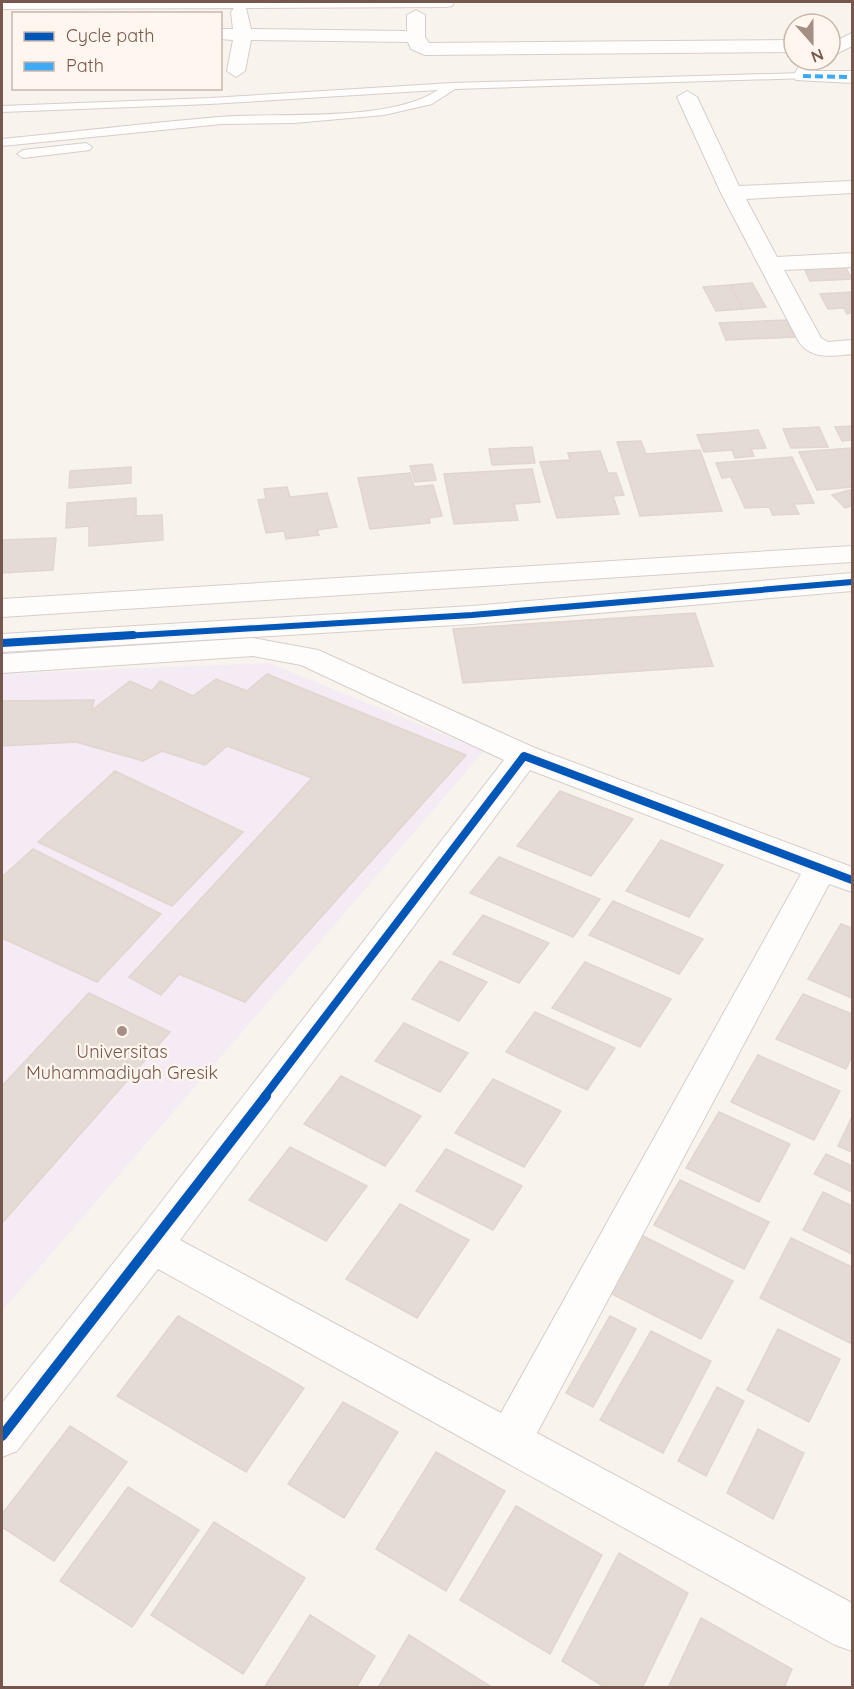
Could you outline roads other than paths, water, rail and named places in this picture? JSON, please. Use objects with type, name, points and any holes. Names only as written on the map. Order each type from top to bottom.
[{"type":"street","points":[[236,72],[243,34],[239,2]]},
{"type":"street","points":[[416,2],[416,37],[418,45],[425,49],[782,46]]},
{"type":"street","points":[[2,4],[446,2]]},
{"type":"street","points":[[222,34],[416,37]]},
{"type":"street","points":[[805,72],[803,76],[852,77]]},
{"type":"street","points":[[687,97],[732,193],[813,344],[824,349],[852,347]]},
{"type":"street","points":[[732,193],[852,187]]},
{"type":"street","points":[[770,264],[852,260]]},
{"type":"street","points":[[2,608],[852,554]]},
{"type":"street","points":[[469,579],[472,615]]},
{"type":"street","points":[[2,643],[472,615],[852,582]]},
{"type":"street","points":[[2,664],[253,647],[308,657],[524,756],[837,874],[510,1440]]},
{"type":"street","points":[[2,1436],[152,1245],[524,756]]},
{"type":"street","points":[[152,1245],[852,1628]]},
{"type":"lane","points":[[2,109],[210,101],[452,86],[803,76]]},
{"type":"lane","points":[[2,156],[294,119],[408,108],[428,102],[452,86]]},
{"type":"lane","points":[[2,143],[222,120],[294,119]]},
{"type":"place","name":"Universitas Muhammadiyah Gresik","points":[[122,1031]]}]
